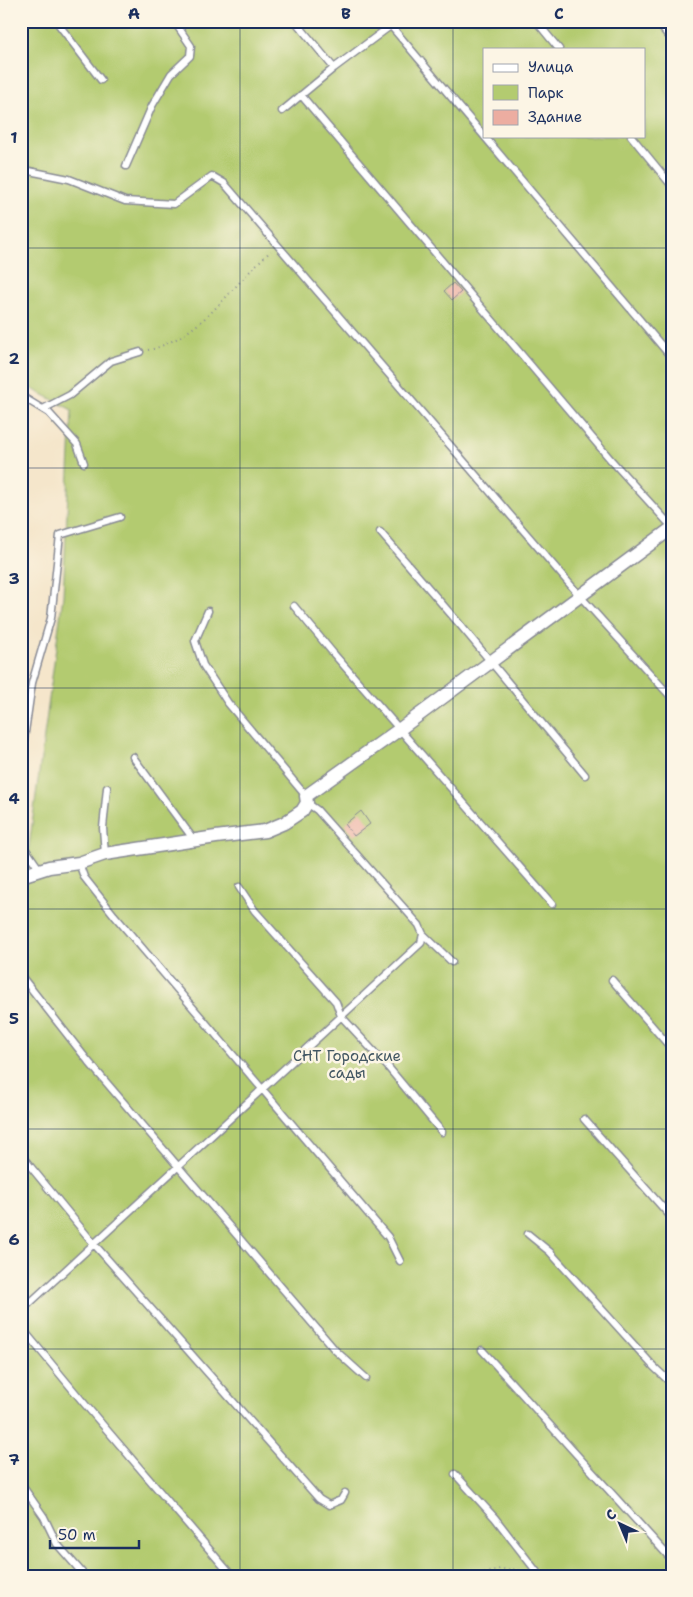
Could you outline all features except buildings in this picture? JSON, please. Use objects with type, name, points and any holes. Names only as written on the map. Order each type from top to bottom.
[{"type":"street","points":[[660,21],[672,35]]},
{"type":"street","points":[[21,876],[49,867],[79,862],[105,854],[265,831],[284,823],[302,811],[307,800],[400,729],[672,527]]},
{"type":"lane","points":[[56,21],[100,80]]},
{"type":"lane","points":[[126,166],[152,106],[172,74],[190,56],[191,46],[174,21]]},
{"type":"lane","points":[[295,21],[334,68]]},
{"type":"lane","points":[[282,111],[334,68],[396,21]]},
{"type":"lane","points":[[536,21],[558,48]]},
{"type":"lane","points":[[391,26],[483,135]]},
{"type":"lane","points":[[301,95],[611,460],[672,527]]},
{"type":"lane","points":[[486,138],[672,358]]},
{"type":"lane","points":[[633,138],[672,186]]},
{"type":"lane","points":[[21,168],[69,179],[125,201],[174,204],[212,176],[224,183],[580,596],[672,698]]},
{"type":"lane","points":[[43,409],[70,394],[111,361],[140,352]]},
{"type":"lane","points":[[21,396],[49,413],[77,444],[84,463]]},
{"type":"lane","points":[[21,760],[32,683],[51,618],[60,536],[120,517]]},
{"type":"lane","points":[[380,532],[585,775]]},
{"type":"lane","points":[[294,606],[552,904]]},
{"type":"lane","points":[[208,611],[195,641],[203,665],[228,702],[307,800],[419,925],[423,934],[452,962]]},
{"type":"lane","points":[[133,757],[194,840]]},
{"type":"lane","points":[[105,854],[103,828],[108,788]]},
{"type":"lane","points":[[21,830],[24,847],[40,870]]},
{"type":"lane","points":[[79,862],[84,877],[261,1090],[388,1238],[400,1261]]},
{"type":"lane","points":[[239,887],[255,911],[336,1002],[341,1016],[442,1132]]},
{"type":"lane","points":[[21,1311],[421,943],[423,934]]},
{"type":"lane","points":[[22,977],[88,1061],[178,1167],[335,1350],[366,1378]]},
{"type":"lane","points":[[612,980],[672,1049]]},
{"type":"lane","points":[[584,1120],[672,1218]]},
{"type":"lane","points":[[21,1154],[94,1244],[320,1499],[330,1505],[341,1500],[345,1493]]},
{"type":"lane","points":[[528,1234],[550,1252],[654,1367],[672,1384]]},
{"type":"lane","points":[[21,1327],[232,1576]]},
{"type":"lane","points":[[482,1350],[672,1560]]},
{"type":"lane","points":[[454,1474],[495,1518],[538,1573]]},
{"type":"lane","points":[[21,1484],[44,1517],[57,1544],[85,1576]]},
{"type":"path","points":[[140,352],[153,350],[183,336],[212,312],[260,260],[278,245]]},
{"type":"path","points":[[469,1576],[500,1569],[538,1573]]},
{"type":"green space","name":"СНТ Городские сады","points":[[21,21],[660,21],[672,35],[672,1576],[21,1576],[21,892],[23,891],[63,596],[72,410],[21,383]]}]
